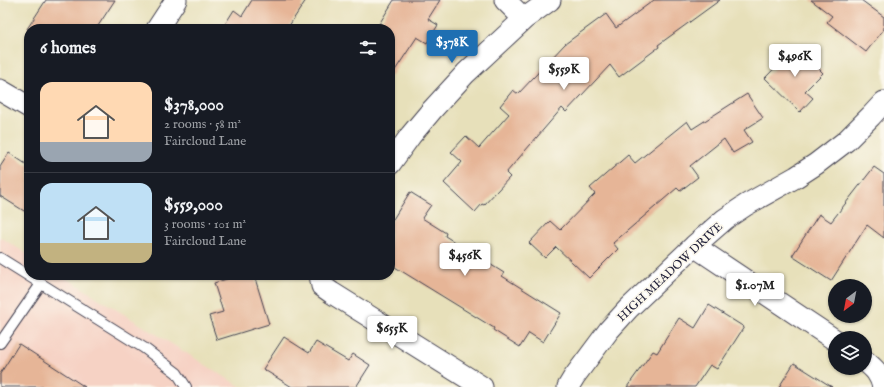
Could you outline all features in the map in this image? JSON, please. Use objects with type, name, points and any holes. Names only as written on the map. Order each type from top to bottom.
[{"type":"street","points":[[160,24],[176,0]]},
{"type":"street","points":[[505,0],[524,19]]},
{"type":"street","points":[[395,157],[432,110],[466,73],[524,19],[550,0]]},
{"type":"street","points":[[0,90],[24,104]]},
{"type":"street","name":"HIGH MEADOW DRIVE","points":[[568,387],[609,330],[628,309],[694,246],[725,219],[816,164],[846,141],[884,102]]},
{"type":"street","points":[[694,246],[828,335]]},
{"type":"street","points":[[321,280],[332,293],[482,387]]},
{"type":"street","points":[[872,367],[881,379],[884,387]]},
{"type":"lane","points":[[0,258],[24,273]]},
{"type":"lane","points":[[35,280],[144,348],[177,373],[186,387]]},
{"type":"lane","points":[[0,343],[41,284]]},
{"type":"shaded area","points":[[0,237],[24,252],[24,280],[69,280],[241,387],[0,387]]},
{"type":"building","points":[[46,0],[115,0],[99,24],[30,24]]},
{"type":"building","points":[[252,0],[306,0],[290,24],[225,24],[234,10],[242,16]]},
{"type":"building","points":[[394,0],[440,0],[428,19],[438,25],[427,43],[417,37],[395,70],[395,24],[379,24]]},
{"type":"building","points":[[654,0],[720,0],[658,45],[659,47],[619,77],[610,65],[566,112],[562,108],[506,173],[510,177],[484,205],[482,204],[475,212],[444,183],[462,162],[451,152],[466,136],[479,148],[509,114],[500,106],[513,90],[518,94],[565,44],[606,14],[616,28]]},
{"type":"building","points":[[811,0],[861,0],[884,17],[884,29],[866,52],[827,22],[832,16]]},
{"type":"building","points":[[796,46],[823,73],[805,91],[813,98],[800,112],[765,78]]},
{"type":"building","points":[[747,94],[763,118],[744,130],[752,142],[733,153],[724,139],[690,166],[698,177],[680,191],[677,188],[613,243],[618,249],[589,278],[556,247],[545,258],[529,243],[550,221],[560,230],[595,194],[590,188],[628,155],[635,163],[687,121],[692,129]]},
{"type":"building","points":[[9,153],[24,163],[24,211],[0,196],[0,167]]},
{"type":"building","points":[[874,167],[884,174],[884,238],[867,225],[832,279],[828,279],[792,256],[819,214],[831,222]]},
{"type":"building","points":[[410,192],[431,205],[422,218],[446,233],[445,236],[504,273],[502,276],[561,313],[543,342],[529,333],[520,347],[493,330],[494,328],[395,267],[395,216]]},
{"type":"building","points":[[223,280],[256,280],[269,324],[217,340],[209,316],[223,312],[214,283]]},
{"type":"building","points":[[709,305],[744,327],[717,369],[710,365],[695,387],[627,387],[653,351],[657,353],[679,318],[695,328]]},
{"type":"building","points":[[284,337],[309,353],[316,342],[348,361],[353,354],[370,365],[356,387],[292,387],[263,369]]},
{"type":"building","points":[[19,344],[85,387],[0,387],[0,374]]},
{"type":"building","points":[[794,363],[832,387],[779,387]]}]
